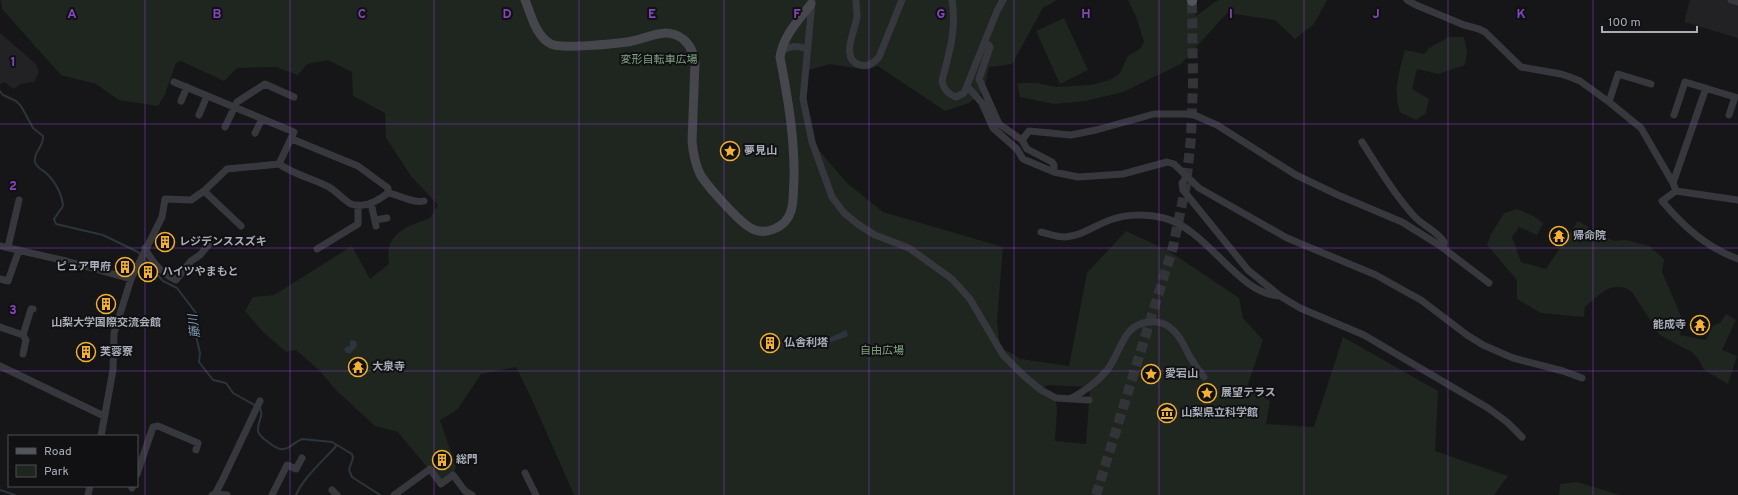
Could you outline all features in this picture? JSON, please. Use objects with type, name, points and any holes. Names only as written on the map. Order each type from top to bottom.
[{"type":"main road","points":[[525,0],[536,29],[551,45],[567,46],[628,42],[661,33],[671,33],[688,43],[693,51],[695,62],[692,141],[693,154],[699,172],[704,181],[742,221],[750,228],[758,231],[766,231],[780,226],[791,212],[793,197],[793,138],[780,57],[786,38],[812,2]]},
{"type":"street","points":[[856,0],[857,15],[850,40],[850,52],[852,60],[856,64],[868,65],[879,57],[902,0]]},
{"type":"street","points":[[952,0],[955,15],[954,38],[942,81],[943,88],[951,95],[956,97],[964,93],[997,11],[1003,0]]},
{"type":"street","points":[[1407,0],[1464,25],[1485,32],[1521,66],[1570,77],[1609,102],[1641,128],[1673,183],[1676,191]]},
{"type":"street","points":[[1731,0],[1738,2]]},
{"type":"street","points":[[812,2],[804,85],[804,106],[812,142],[832,197],[844,213],[859,226],[875,235],[909,248],[952,279],[970,299],[1003,355],[1041,390],[1056,398],[1089,400]]},
{"type":"street","points":[[985,40],[990,46],[979,79],[999,124],[1022,140],[1027,148],[1052,162],[1054,165],[1054,172]]},
{"type":"street","points":[[781,51],[790,46],[807,49]]},
{"type":"street","points":[[1609,102],[1618,74],[1651,84]]},
{"type":"street","points":[[174,82],[294,132],[279,164]]},
{"type":"street","points":[[1674,115],[1685,82],[1735,97],[1729,115]]},
{"type":"street","points":[[225,128],[237,102],[265,84],[294,97]]},
{"type":"street","points":[[967,86],[982,103],[993,128],[1017,149],[1023,159],[1054,172],[1078,178],[1123,174],[1167,162],[1174,164],[1199,188],[1287,238],[1376,275],[1410,294],[1483,345],[1513,358],[1563,371],[1582,378]]},
{"type":"street","points":[[181,101],[187,87]]},
{"type":"street","points":[[1673,183],[1706,88]]},
{"type":"street","points":[[199,115],[207,96]]},
{"type":"street","points":[[1022,140],[1029,131],[1071,135],[1096,130],[1154,114],[1192,114],[1217,125],[1291,172],[1338,195],[1402,222],[1443,248],[1489,283]]},
{"type":"street","points":[[255,133],[262,119]]},
{"type":"street","points":[[292,138],[358,166],[388,188],[388,193]]},
{"type":"street","points":[[1362,142],[1402,202],[1426,227],[1440,235],[1444,242],[1443,248]]},
{"type":"street","points":[[101,435],[113,370],[114,333],[131,279],[144,250],[162,217],[165,199],[191,200],[204,191],[227,169],[279,164],[292,173],[329,187],[351,204],[358,206],[371,204],[388,193],[419,202],[424,201]]},
{"type":"street","points":[[1187,176],[1182,183],[1182,190],[1248,270],[1280,296],[1300,308],[1364,335],[1488,408],[1507,422],[1522,437]]},
{"type":"street","points":[[204,191],[241,226]]},
{"type":"street","points":[[1738,200],[1676,191],[1662,201],[1674,216],[1690,231],[1716,249],[1738,259]]},
{"type":"street","points":[[19,200],[4,247],[131,279]]},
{"type":"street","points":[[371,204],[376,223],[387,218]]},
{"type":"street","points":[[317,248],[358,224],[358,206]]},
{"type":"street","points":[[1041,232],[1064,237],[1078,235],[1112,219],[1132,215],[1164,218],[1186,227],[1200,237],[1250,284],[1270,296],[1280,296]]},
{"type":"street","points":[[144,250],[166,276],[176,280],[191,261],[200,255],[210,243]]},
{"type":"street","points":[[0,279],[8,282],[18,250]]},
{"type":"street","points":[[23,335],[31,308],[33,309]]},
{"type":"street","points":[[1070,399],[1090,387],[1104,374],[1109,368],[1128,331],[1137,324],[1147,322],[1157,321],[1165,324],[1174,331],[1184,344],[1204,377]]},
{"type":"street","points":[[0,327],[23,335],[26,340],[23,354]]},
{"type":"street","points":[[0,366],[104,416]]},
{"type":"street","points":[[227,495],[214,494],[259,402]]},
{"type":"street","points":[[138,471],[153,427],[158,426],[198,443],[196,450]]},
{"type":"street","points":[[272,495],[287,465],[296,469],[302,458]]},
{"type":"street","points":[[394,495],[430,469],[441,484],[453,475],[465,491],[472,495]]},
{"type":"street","points":[[525,473],[536,495]]},
{"type":"shaded area","points":[[1690,0],[1727,0],[1738,4],[1738,38],[1684,22]]},
{"type":"shaded area","points":[[0,33],[36,64],[39,72],[34,82],[20,84],[14,89],[4,82],[1,84],[0,83]]},
{"type":"shaded area","points":[[846,330],[848,336],[829,343],[829,338]]},
{"type":"shaded area","points":[[350,341],[356,341],[357,346],[351,353],[347,353],[344,350],[346,347],[350,346]]},
{"type":"green space","points":[[1,0],[1057,0],[1043,8],[1012,64],[989,67],[984,91],[969,103],[945,111],[878,66],[867,70],[830,64],[805,71],[803,99],[812,142],[847,183],[883,212],[1003,247],[997,321],[1000,347],[1021,359],[1069,366],[1087,273],[1126,231],[1169,251],[1239,298],[1243,318],[1263,340],[1247,387],[1270,401],[1266,424],[1314,427],[1343,337],[1438,391],[1435,451],[1508,476],[1494,495],[574,495],[516,367],[481,374],[457,410],[440,420],[456,467],[453,475],[441,484],[398,432],[375,426],[337,391],[318,369],[296,350],[286,352],[262,331],[245,311],[253,297],[274,295],[352,246],[370,279],[389,264],[388,253],[393,238],[405,228],[430,218],[438,205],[411,176],[386,138],[385,113],[353,96],[352,72],[328,60],[307,64],[298,75],[276,67],[237,68],[224,81],[181,61],[176,63],[165,94],[158,106],[119,100],[96,84],[61,75],[2,9]],"holes":[[[1047,385],[1090,387],[1086,444],[1055,441],[1056,401],[1041,390]]]},
{"type":"green space","points":[[1128,0],[1189,0],[1196,16],[1218,0],[1327,0],[1314,24],[1295,39],[1275,20],[1227,13],[1181,64],[1123,92],[1086,101],[1054,104],[1020,97],[1017,83],[1037,83],[1056,87],[1090,85],[1110,80],[1120,73],[1128,56],[1140,49],[1144,42],[1136,16]]},
{"type":"green space","points":[[1064,18],[1088,70],[1060,84],[1036,31]]},
{"type":"green space","points":[[1449,37],[1464,37],[1467,52],[1465,65],[1438,74],[1417,69],[1412,89],[1429,99],[1426,113],[1416,120],[1400,112],[1397,89],[1399,73],[1405,50],[1424,54],[1429,48]]},
{"type":"green space","points":[[1517,209],[1534,216],[1543,223],[1537,235],[1519,227],[1512,237],[1521,262],[1546,269],[1578,221],[1613,241],[1626,240],[1649,246],[1664,259],[1662,272],[1683,321],[1680,335],[1706,340],[1713,326],[1720,323],[1726,314],[1736,320],[1722,350],[1737,356],[1728,384],[1704,370],[1699,360],[1692,352],[1659,334],[1632,292],[1625,288],[1612,287],[1601,293],[1585,307],[1584,317],[1541,313],[1517,299],[1517,280],[1487,245],[1491,234],[1504,213]]},
{"type":"green space","points":[[1577,482],[1620,495],[1559,495],[1560,484]]},
{"type":"waterway","name":"藤川","points":[[0,91],[3,95],[16,101],[21,106],[33,128],[43,136],[35,162],[58,188],[63,206],[54,219],[56,224],[103,235],[138,252],[163,281],[177,288],[196,313],[197,317],[195,332],[200,353],[199,362],[213,380],[226,383],[233,393],[260,408],[261,416],[258,432],[264,439],[280,449],[287,448],[302,439],[332,442],[352,454],[353,458],[349,470],[352,477],[380,495]]},
{"type":"waterway","points":[[296,495],[303,482],[337,445]]},
{"type":"waterway","points":[[0,490],[15,495]]},
{"type":"tunnel","points":[[1096,495],[1173,247],[1186,185],[1191,138],[1193,83],[1192,1]]},
{"type":"place","name":"夢見山","points":[[730,151]]},
{"type":"place","name":"帰命院","points":[[1559,236]]},
{"type":"place","name":"レジデンススズキ","points":[[165,242]]},
{"type":"place","name":"ピュア甲府","points":[[125,267]]},
{"type":"place","name":"ハイツやまもと","points":[[148,272]]},
{"type":"place","name":"山梨大学国際交流会館","points":[[106,304]]},
{"type":"place","name":"能成寺","points":[[1700,325]]},
{"type":"place","name":"仏舎利塔","points":[[770,343]]},
{"type":"place","name":"芙蓉寮","points":[[86,352]]},
{"type":"place","name":"大泉寺","points":[[358,367]]},
{"type":"place","name":"愛宕山","points":[[1151,374]]},
{"type":"place","name":"展望テラス","points":[[1207,393]]},
{"type":"place","name":"山梨県立科学館","points":[[1167,413]]},
{"type":"place","name":"総門","points":[[442,460]]},
{"type":"park label","name":"変形自転車広場","points":[[659,60]]},
{"type":"park label","name":"自由広場","points":[[882,351]]}]
